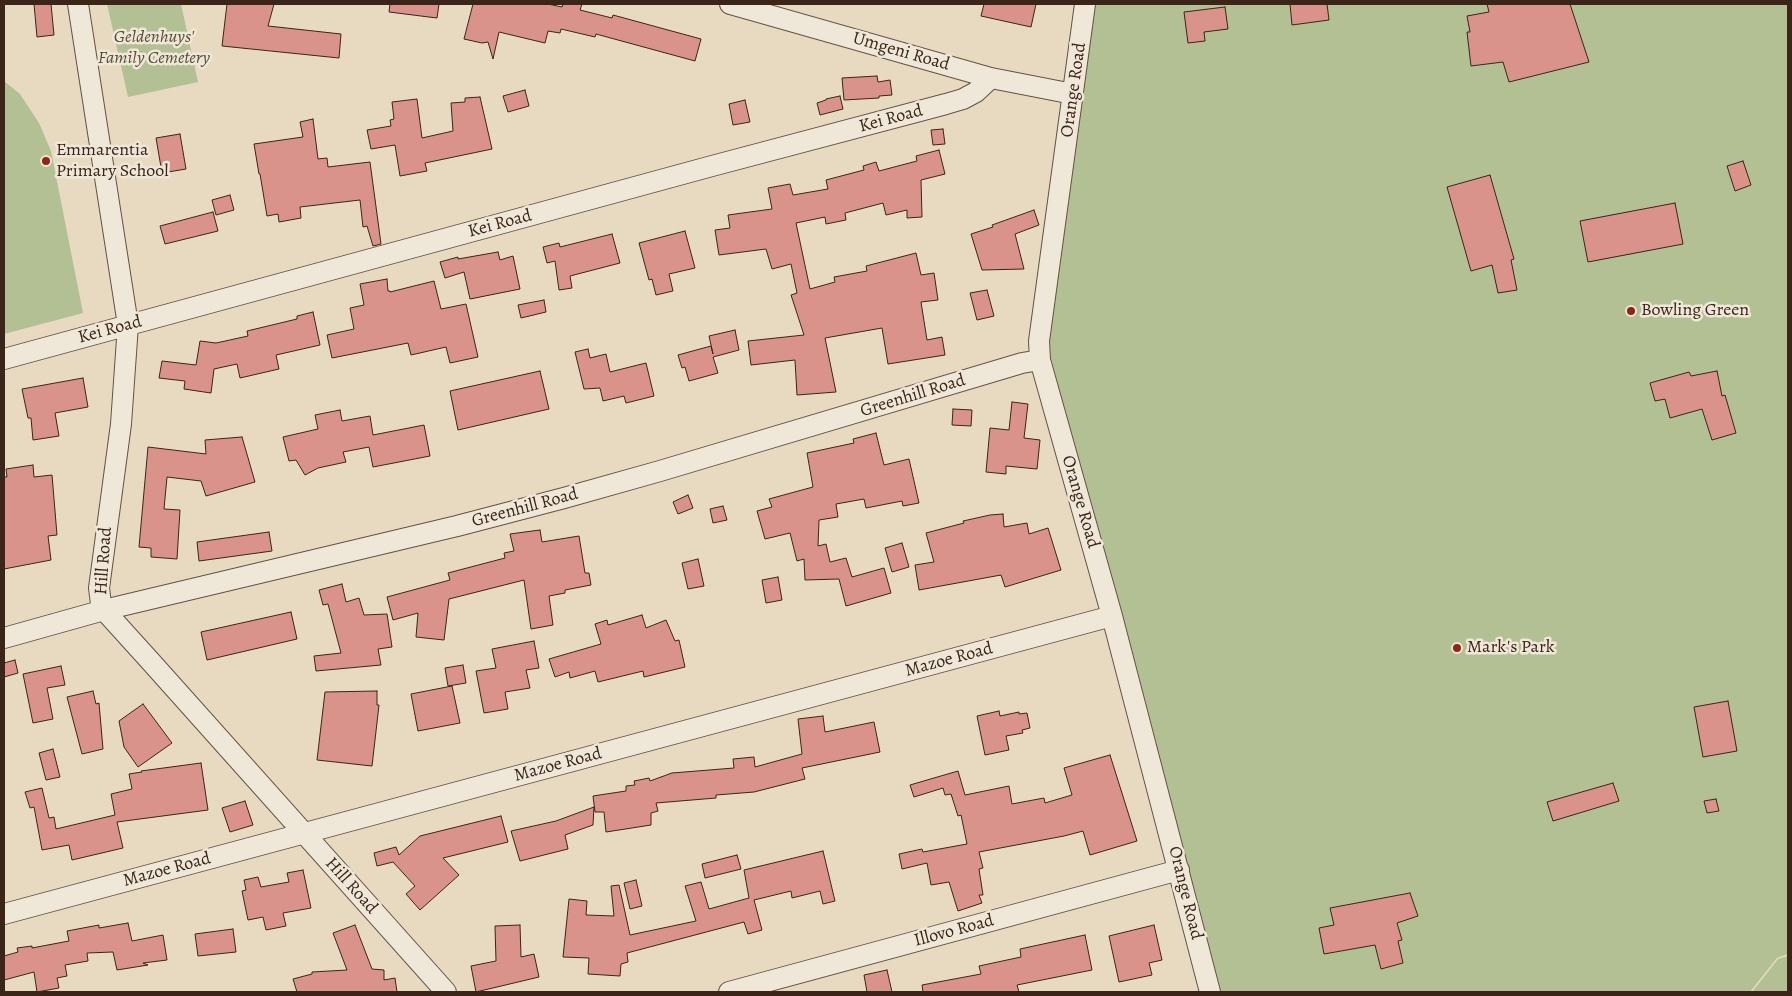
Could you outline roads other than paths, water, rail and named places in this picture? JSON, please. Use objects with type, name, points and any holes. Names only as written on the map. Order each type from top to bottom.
[{"type":"street","name":"Hill Road","points":[[78,4],[128,325],[120,424],[99,588],[101,604],[104,610],[446,992]]},
{"type":"street","name":"Umgeni Road","points":[[730,4],[991,78],[1073,94]]},
{"type":"street","name":"Orange Road","points":[[1085,4],[1039,341],[1040,360],[1112,616],[1210,992]]},
{"type":"street","name":"Kei Road","points":[[4,359],[946,104],[963,99],[976,92],[991,78]]},
{"type":"street","name":"Greenhill Road","points":[[4,638],[104,610],[457,526],[564,498],[1022,363],[1040,360]]},
{"type":"street","name":"Mazoe Road","points":[[4,914],[1112,616]]},
{"type":"street","name":"Illovo Road","points":[[729,992],[1178,870]]},
{"type":"place","name":"Emmarentia Primary School","points":[[46,161]]},
{"type":"place","name":"Bowling Green","points":[[1631,311]]},
{"type":"place","name":"Mark's Park","points":[[1457,648]]},
{"type":"park label","name":"Geldenhuys' Family Cemetery","points":[[154,48]]}]
